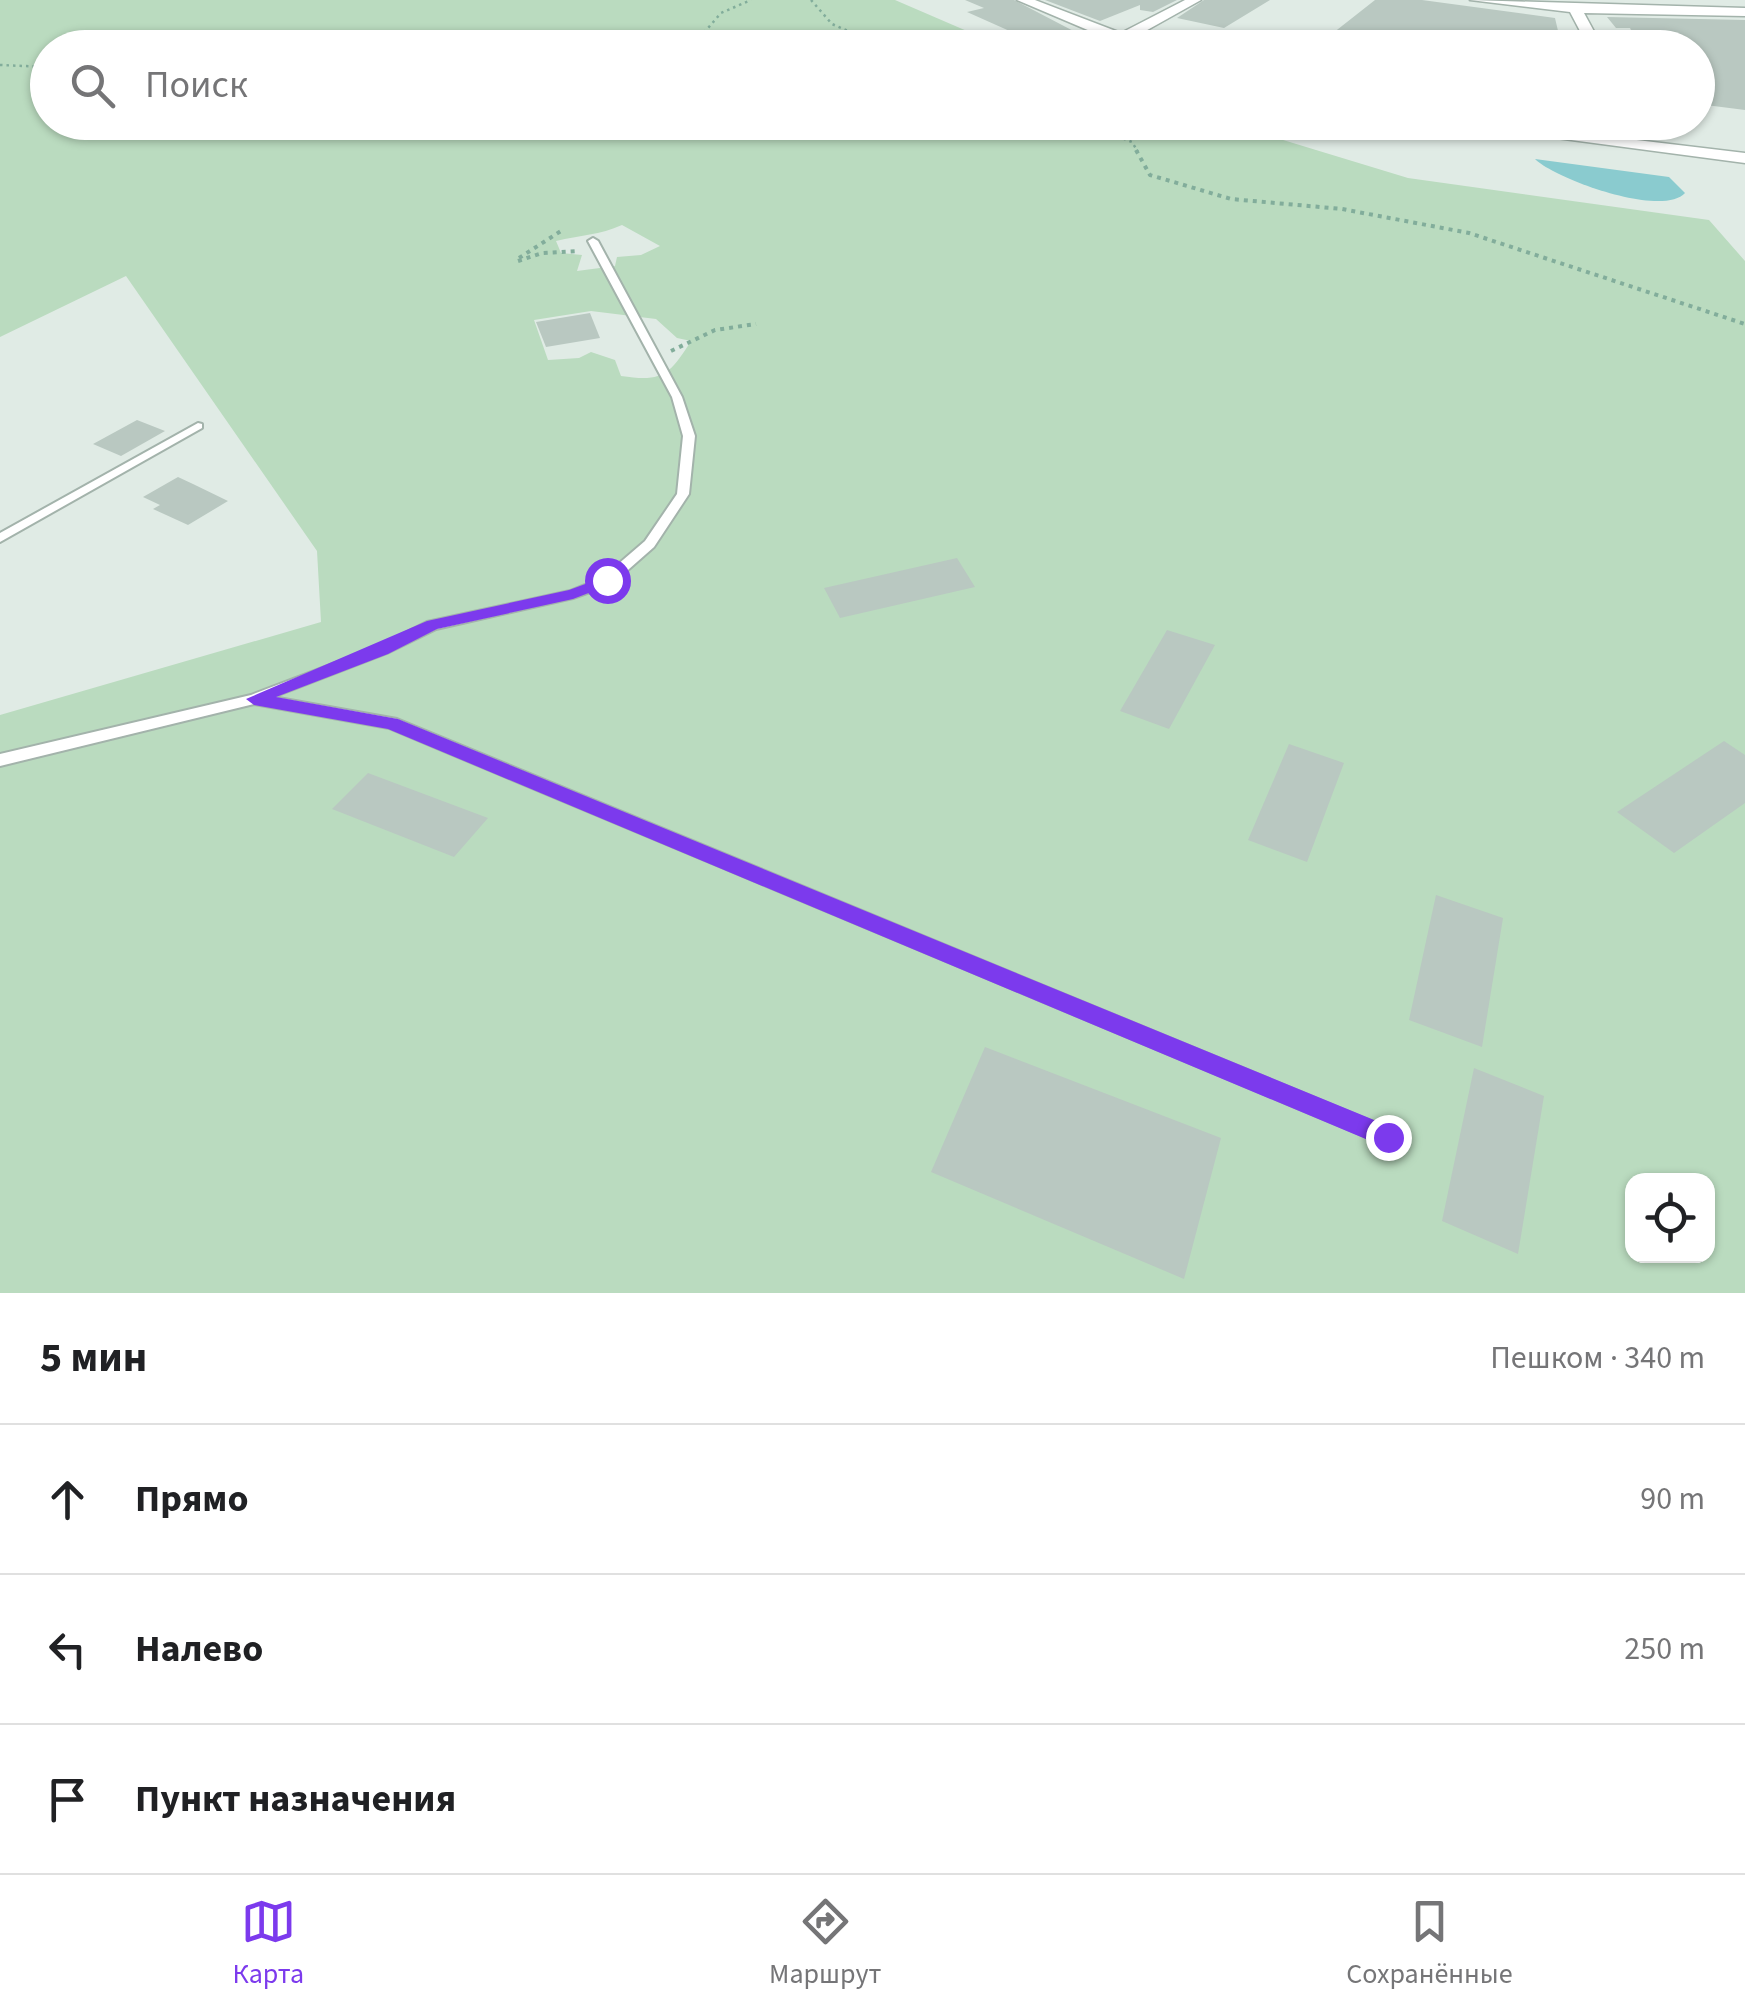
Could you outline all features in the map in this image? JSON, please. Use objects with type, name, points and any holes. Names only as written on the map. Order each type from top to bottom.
[{"type":"street","points":[[1023,0],[1098,30]]},
{"type":"street","points":[[1137,30],[1195,0]]},
{"type":"street","points":[[1476,0],[1574,9],[1745,12]]},
{"type":"street","points":[[1574,9],[1586,30]]},
{"type":"street","points":[[1575,140],[1745,158]]},
{"type":"lane","points":[[0,760],[254,699],[382,650],[432,625],[573,594],[607,580],[650,544],[684,494],[689,436],[676,397],[594,245]]},
{"type":"lane","points":[[0,538],[198,426]]},
{"type":"lane","points":[[254,699],[392,723],[1388,1137]]},
{"type":"path","points":[[711,30],[720,13],[751,0]]},
{"type":"path","points":[[811,0],[813,8],[847,30]]},
{"type":"path","points":[[0,65],[30,66]]},
{"type":"path","points":[[1127,140],[1132,142],[1150,175],[1231,199],[1342,209],[1469,233],[1745,324]]},
{"type":"path","points":[[564,229],[550,234],[518,261],[594,245]]},
{"type":"path","points":[[656,362],[715,330],[756,324]]},
{"type":"green space","points":[[0,0],[895,0],[965,30],[30,30],[30,140],[1283,140],[1408,178],[1709,220],[1745,261],[1745,1293],[0,1293],[0,715],[321,622],[317,551],[126,276],[0,337]],"holes":[[[622,225],[660,246],[641,255],[617,257],[615,266],[577,271],[582,255],[561,253],[556,241]],[[591,311],[656,319],[677,338],[691,341],[670,369],[646,378],[621,376],[615,360],[591,352],[579,358],[548,360],[534,320]]]},
{"type":"water","points":[[1535,159],[1669,177],[1685,193],[1673,200],[1633,199],[1585,185]]},
{"type":"building","points":[[965,0],[1014,0],[1072,30],[1008,30],[967,12],[984,8]]},
{"type":"building","points":[[1045,0],[1177,0],[1153,12],[1140,10],[1140,5],[1100,21]]},
{"type":"building","points":[[1204,0],[1270,0],[1224,28],[1177,18]]},
{"type":"building","points":[[1375,0],[1422,0],[1555,18],[1558,30],[1337,30]]},
{"type":"building","points":[[1607,17],[1745,20],[1745,110],[1715,106],[1715,30],[1616,28]]},
{"type":"building","points":[[590,313],[600,338],[546,347],[536,322]]},
{"type":"building","points":[[137,420],[165,431],[121,456],[93,444]]},
{"type":"building","points":[[178,477],[228,501],[188,525],[153,509],[160,505],[143,497]]},
{"type":"building","points":[[957,558],[975,587],[840,618],[824,588]]},
{"type":"building","points":[[1167,630],[1215,645],[1169,729],[1120,711]]},
{"type":"building","points":[[1724,741],[1745,755],[1745,803],[1674,853],[1617,812]]},
{"type":"building","points":[[1289,744],[1344,763],[1307,862],[1248,840]]},
{"type":"building","points":[[368,773],[488,818],[454,857],[332,809]]},
{"type":"building","points":[[1436,895],[1503,918],[1482,1047],[1409,1020]]},
{"type":"building","points":[[985,1047],[1221,1138],[1184,1279],[931,1172]]},
{"type":"building","points":[[1474,1068],[1544,1096],[1518,1254],[1442,1221]]},
{"type":"route","points":[[607,580],[573,594],[432,625],[382,650],[254,699],[392,723],[1388,1137]]}]
